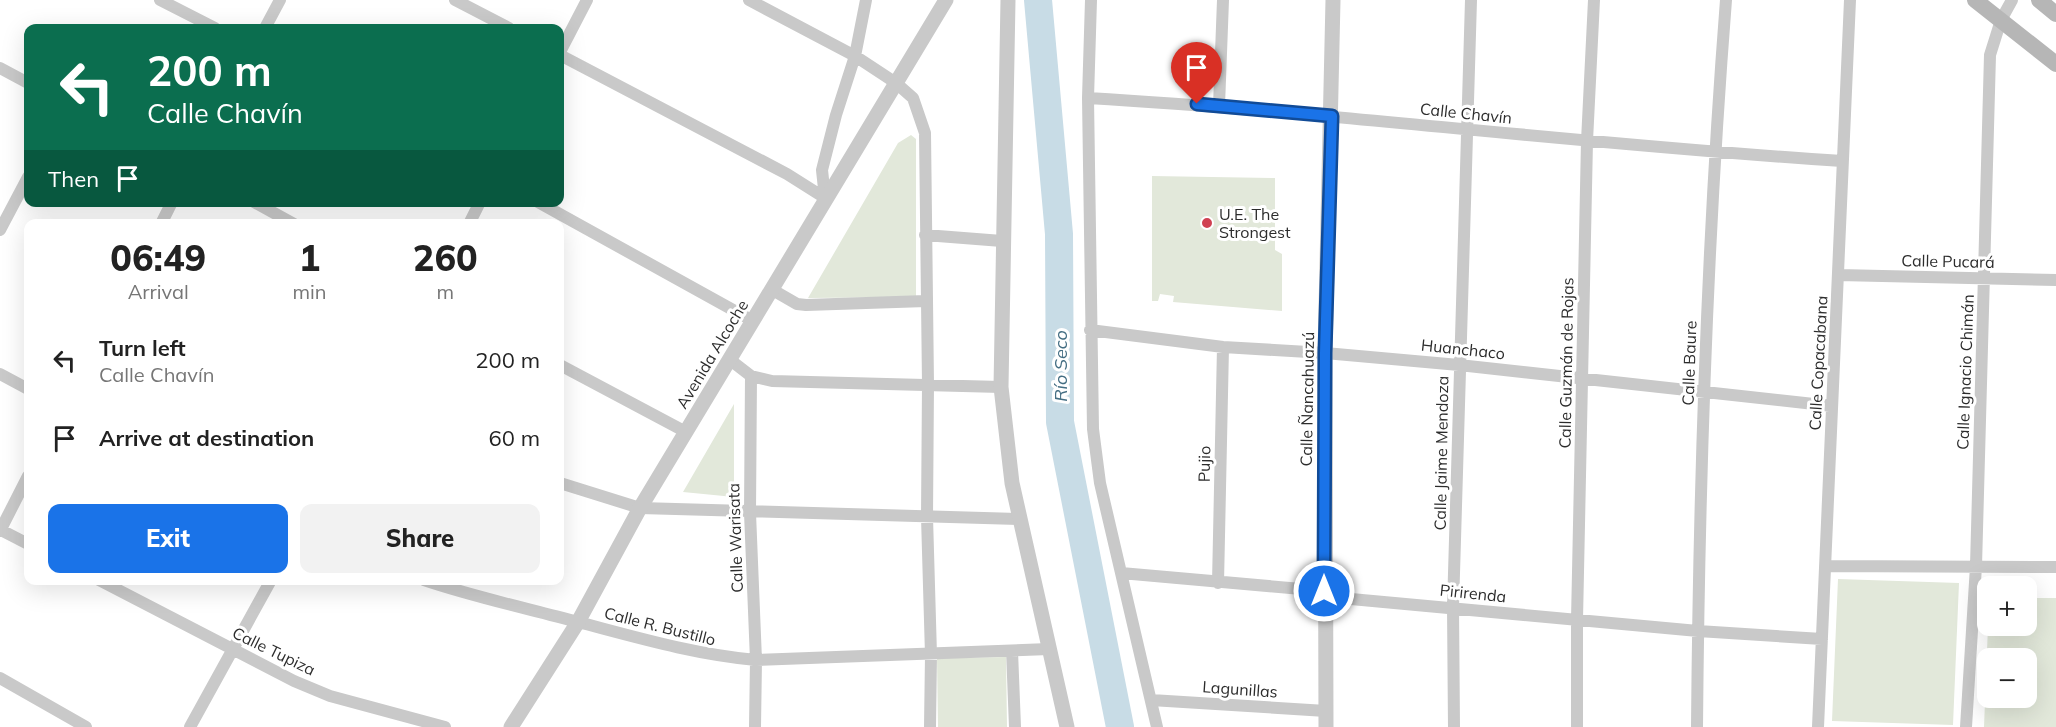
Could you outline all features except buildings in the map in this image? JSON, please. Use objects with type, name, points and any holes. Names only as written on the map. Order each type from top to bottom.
[{"type":"main road","points":[[1975,0],[2056,64]]},
{"type":"main road","points":[[2039,0],[2056,14]]},
{"type":"street","points":[[160,0],[207,24]]},
{"type":"street","points":[[267,24],[280,0]]},
{"type":"street","points":[[455,0],[501,24]]},
{"type":"street","points":[[564,46],[587,0]]},
{"type":"street","points":[[749,0],[855,56],[896,83],[914,98],[924,133],[928,384],[927,517],[932,655],[930,727]]},
{"type":"street","points":[[825,198],[822,170],[836,115],[855,56],[866,0]]},
{"type":"street","name":"Avenida Alcoche","points":[[511,727],[578,622],[640,508],[946,0]]},
{"type":"street","points":[[1008,0],[1001,387],[1011,483],[1067,727]]},
{"type":"street","points":[[1091,0],[1088,98],[1093,429],[1100,483],[1157,727]]},
{"type":"street","points":[[1219,106],[1224,0]]},
{"type":"street","name":"Calle Ñancahuazú","points":[[1326,719],[1325,353],[1333,0]]},
{"type":"street","name":"Calle Jaime Mendoza","points":[[1454,727],[1453,607],[1471,0]]},
{"type":"street","name":"Calle Guzmán de Rojas","points":[[1577,727],[1577,620],[1587,141],[1594,0]]},
{"type":"street","name":"Calle Baure","points":[[1697,727],[1704,390],[1714,153],[1726,0]]},
{"type":"street","name":"Calle Copacabana","points":[[1818,727],[1850,0]]},
{"type":"street","points":[[2001,20],[2012,0]]},
{"type":"street","name":"Calle Ignacio Chimán","points":[[1966,727],[1976,566],[1990,55],[2001,20]]},
{"type":"street","points":[[564,56],[787,174],[825,198]]},
{"type":"street","points":[[0,68],[24,81]]},
{"type":"street","name":"Calle Chavín","points":[[1088,98],[1219,106],[1714,153],[1842,161]]},
{"type":"street","points":[[0,230],[24,185]]},
{"type":"street","points":[[263,207],[285,219]]},
{"type":"street","points":[[547,207],[753,321]]},
{"type":"street","points":[[925,235],[1002,240]]},
{"type":"street","name":"Calle Pucará","points":[[1839,275],[2056,280]]},
{"type":"street","points":[[771,290],[796,304],[806,305],[926,301]]},
{"type":"street","name":"Huanchaco","points":[[1090,330],[1222,347],[1325,353],[1459,365],[1704,390],[1832,406]]},
{"type":"street","name":"Pujio","points":[[1218,583],[1222,347]]},
{"type":"street","points":[[729,358],[751,376],[772,381],[1001,387]]},
{"type":"street","points":[[564,367],[686,432]]},
{"type":"street","points":[[0,374],[24,387]]},
{"type":"street","name":"Calle Warisata","points":[[751,376],[750,513],[756,660],[755,727]]},
{"type":"street","points":[[24,484],[0,530],[24,542]]},
{"type":"street","points":[[564,484],[640,508],[750,513],[1020,519]]},
{"type":"street","points":[[1825,566],[2056,567]]},
{"type":"street","name":"Pirirenda","points":[[1121,573],[1324,591],[1351,599],[1698,631],[1822,639]]},
{"type":"street","name":"Calle Tupiza","points":[[109,585],[232,649],[330,696],[445,727]]},
{"type":"street","points":[[190,727],[268,585]]},
{"type":"street","name":"Calle R. Bustillo","points":[[439,585],[471,596],[578,622],[664,647],[711,656],[756,660],[1049,649]]},
{"type":"street","points":[[1012,651],[1015,727]]},
{"type":"street","points":[[0,678],[86,727]]},
{"type":"street","name":"Lagunillas","points":[[1151,700],[1326,719]]},
{"type":"shaded area","points":[[911,135],[916,139],[916,297],[808,298],[898,143]]},
{"type":"shaded area","points":[[1152,176],[1275,178],[1275,250],[1282,254],[1282,311],[1173,302],[1174,296],[1160,294],[1158,301],[1152,301]]},
{"type":"shaded area","points":[[734,404],[734,497],[683,492]]},
{"type":"shaded area","points":[[1838,579],[1959,583],[1953,725],[1832,721]]},
{"type":"shaded area","points":[[2037,598],[2056,598],[2056,727],[1984,727],[1985,708],[2037,708],[2037,648],[1987,648],[1988,636],[2037,636]]},
{"type":"shaded area","points":[[1006,657],[1007,727],[938,727],[937,658]]},
{"type":"waterway","name":"Río Seco","points":[[1038,0],[1059,234],[1060,422],[1120,727]]},
{"type":"place","name":"U.E. The Strongest","points":[[1207,223]]},
{"type":"route","points":[[1197,104],[1332,116],[1325,353],[1324,591]]}]
